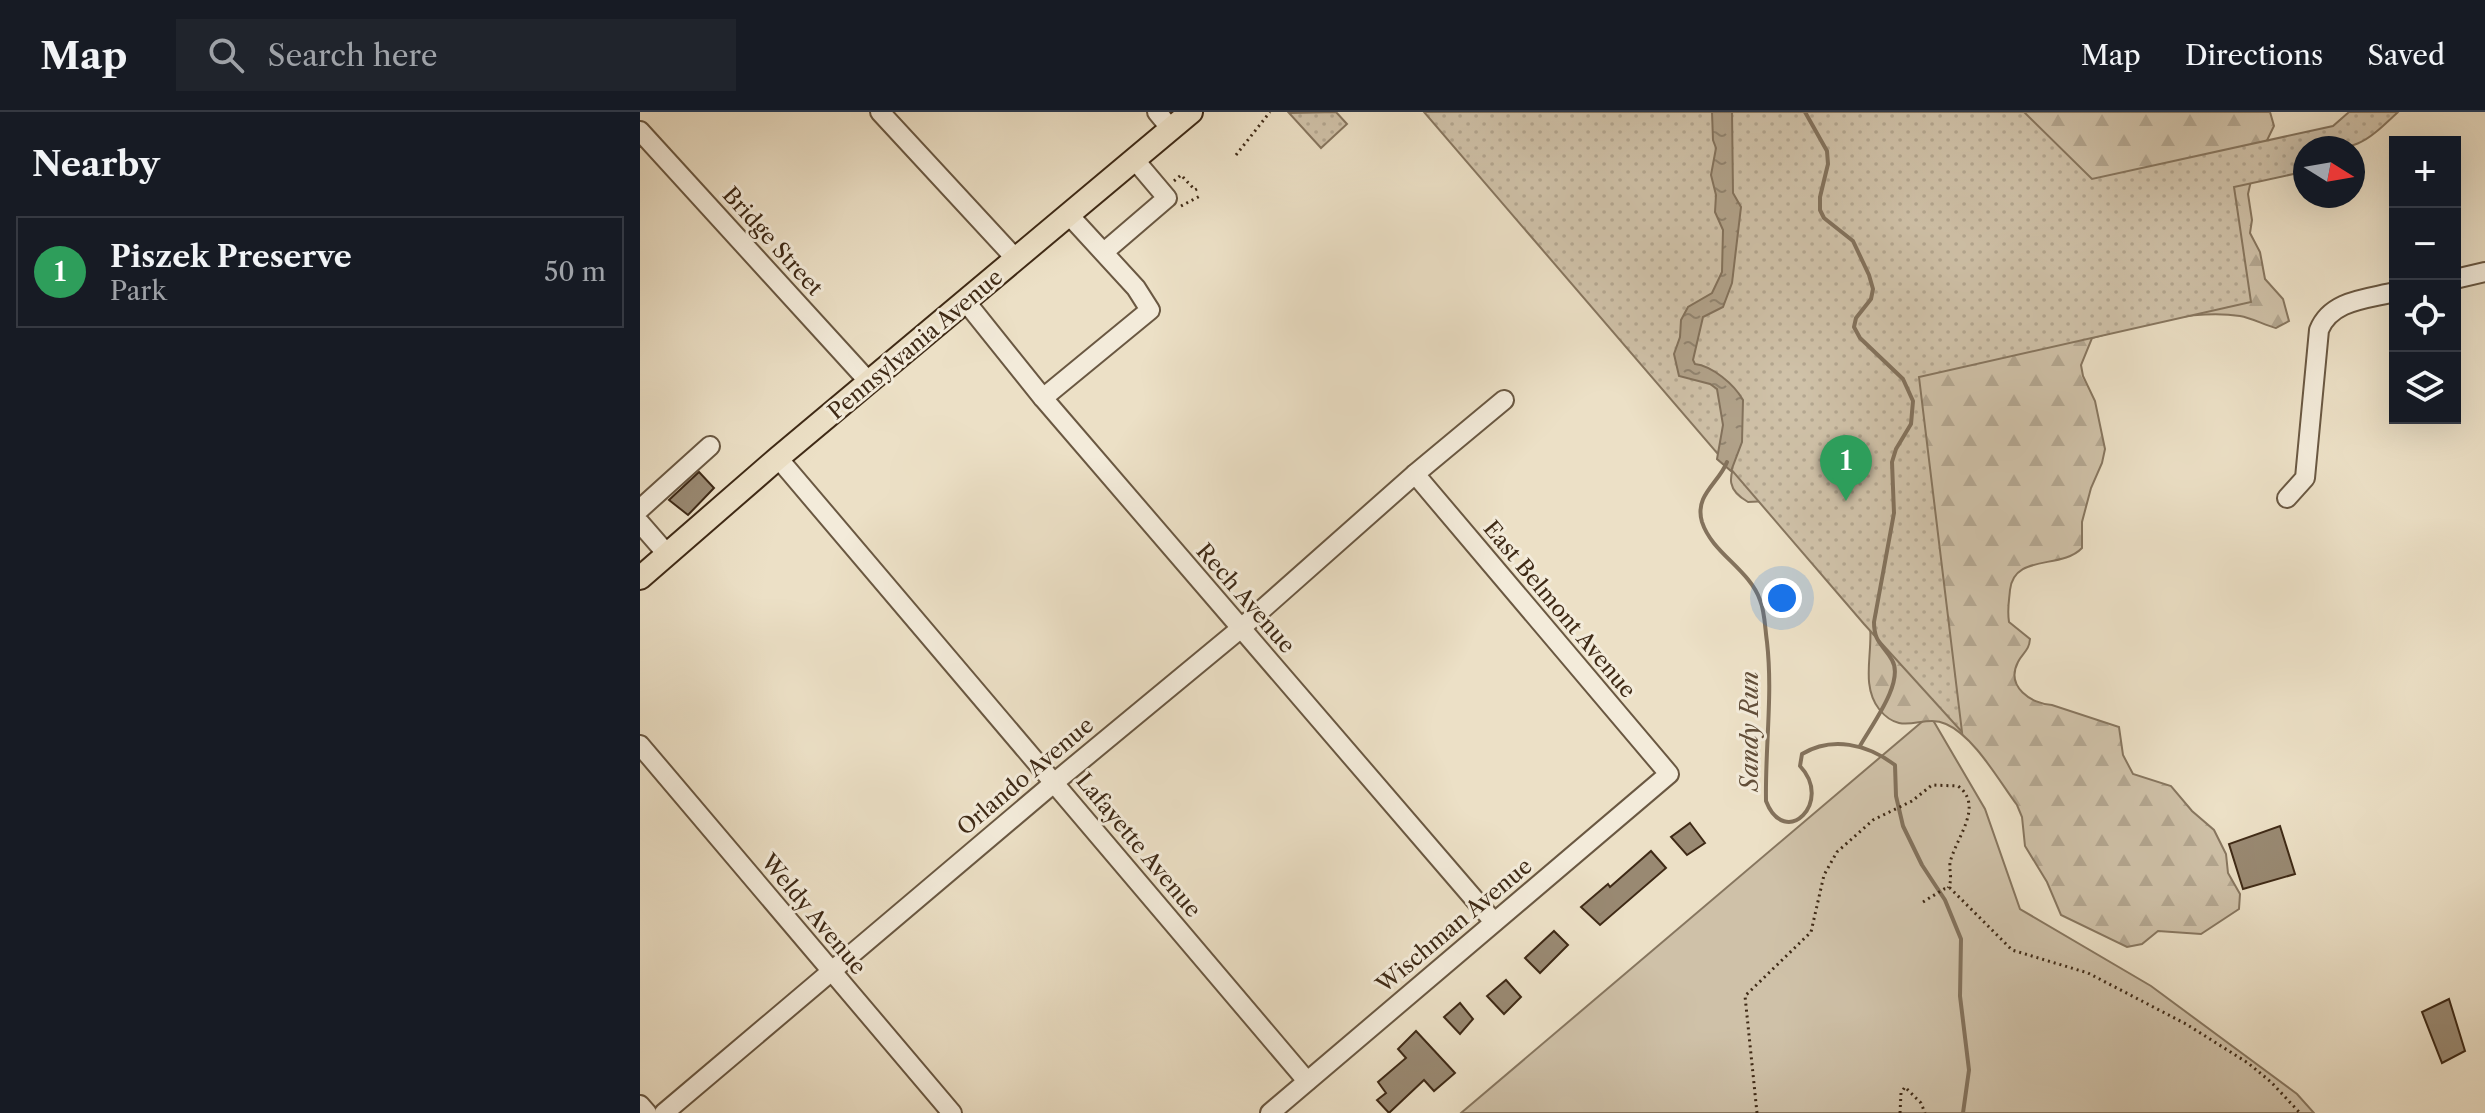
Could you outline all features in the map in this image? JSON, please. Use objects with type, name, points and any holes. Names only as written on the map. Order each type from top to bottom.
[{"type":"main road","name":"Pennsylvania Avenue","points":[[640,578],[1134,159],[1164,120],[1191,112]]},
{"type":"street","points":[[880,112],[1016,259]]},
{"type":"street","name":"Bridge Street","points":[[640,131],[870,383]]},
{"type":"street","points":[[1104,252],[1167,198],[1134,159]]},
{"type":"street","points":[[1043,398],[1150,310],[1136,288],[1069,215]]},
{"type":"street","points":[[2461,278],[2485,272]]},
{"type":"street","points":[[2287,498],[2305,478],[2322,321],[2341,305],[2389,293]]},
{"type":"street","name":"Rech Avenue","points":[[966,302],[1043,398],[1494,922]]},
{"type":"street","name":"Orlando Avenue","points":[[664,1113],[1240,629],[1415,474],[1504,400]]},
{"type":"street","points":[[640,509],[710,446]]},
{"type":"street","name":"Lafayette Avenue","points":[[778,458],[1307,1081]]},
{"type":"street","name":"East Belmont Avenue","points":[[1415,474],[1669,774]]},
{"type":"street","points":[[640,523],[667,554]]},
{"type":"street","name":"Weldy Avenue","points":[[640,745],[952,1113]]},
{"type":"street","name":"Wischman Avenue","points":[[1270,1113],[1669,774]]},
{"type":"street","points":[[640,1105],[647,1113]]},
{"type":"path","points":[[1236,155],[1270,112]]},
{"type":"path","points":[[1181,175],[1197,189]]},
{"type":"path","points":[[1176,208],[1202,195]]},
{"type":"path","points":[[1757,1113],[1745,996],[1811,932],[1824,875],[1837,852],[1873,820],[1912,801],[1923,791],[1939,784],[1958,786],[1968,797],[1969,816],[1951,861],[1951,879],[1946,888],[1923,902]]},
{"type":"path","points":[[1946,888],[2012,950],[2088,973],[2186,1024],[2248,1063],[2300,1113]]},
{"type":"path","points":[[1900,1113],[1901,1093],[1905,1087],[1921,1103],[1925,1113]]},
{"type":"green space","points":[[1336,112],[1347,124],[1321,148],[1289,113]]},
{"type":"green space","points":[[1424,112],[2024,112],[2092,179],[2333,126],[2349,112],[2398,112],[2365,140],[2365,136],[2293,136],[2293,174],[2234,187],[2251,302],[1919,377],[1962,732],[1864,624]]},
{"type":"green space","points":[[1842,112],[2270,112],[2274,126],[2254,167],[2248,194],[2252,220],[2250,233],[2260,252],[2265,279],[2283,299],[2289,321],[2276,328],[2240,316],[2184,316],[2092,338],[2081,365],[2095,401],[2105,449],[2082,522],[2082,548],[2073,555],[2020,571],[2013,578],[2008,606],[2009,622],[2030,639],[2015,671],[2015,679],[2023,692],[2044,704],[2119,727],[2123,755],[2133,774],[2171,786],[2192,811],[2214,830],[2226,854],[2228,873],[2240,894],[2239,909],[2201,934],[2158,931],[2142,944],[2127,947],[2061,915],[2047,882],[2025,846],[2022,817],[2017,805],[1985,760],[1966,738],[1946,724],[1929,721],[1904,724],[1887,718],[1873,698],[1870,686],[1870,634],[1864,605],[1769,501],[1748,502],[1733,488],[1732,472]]},
{"type":"green space","points":[[1930,715],[1985,809],[2020,909],[2151,986],[2297,1094],[2314,1113],[1461,1113]]},
{"type":"water","points":[[1712,112],[1732,112],[1733,193],[1741,207],[1732,283],[1723,307],[1703,317],[1693,360],[1695,364],[1722,377],[1743,400],[1742,442],[1731,471],[1717,459],[1723,425],[1717,389],[1710,384],[1679,376],[1674,354],[1680,337],[1681,320],[1688,307],[1712,293],[1722,272],[1723,230],[1715,212],[1716,195],[1711,175],[1716,148]]},
{"type":"building","points":[[699,472],[714,488],[688,515],[669,500]]},
{"type":"building","points":[[1690,823],[1705,843],[1687,855],[1671,837]]},
{"type":"building","points":[[2280,826],[2295,874],[2243,889],[2229,844]]},
{"type":"building","points":[[1651,851],[1666,868],[1600,925],[1581,907],[1608,884],[1610,887]]},
{"type":"building","points":[[1554,931],[1568,945],[1540,973],[1525,958]]},
{"type":"building","points":[[1506,980],[1521,997],[1504,1014],[1487,996]]},
{"type":"building","points":[[2449,999],[2465,1051],[2442,1063],[2422,1012]]},
{"type":"building","points":[[1460,1003],[1473,1019],[1460,1034],[1444,1017]]},
{"type":"building","points":[[1416,1031],[1455,1073],[1434,1091],[1424,1080],[1389,1113],[1377,1100],[1386,1093],[1378,1082],[1406,1058],[1398,1049]]},
{"type":"waterway","points":[[1805,112],[1827,151],[1828,164],[1820,210],[1824,218],[1853,241],[1873,289],[1871,299],[1856,318],[1854,327],[1860,338],[1903,379],[1913,401],[1911,424],[1892,462],[1894,513],[1874,622],[1877,639],[1892,660],[1894,680],[1885,704],[1860,746]]},
{"type":"waterway","name":"Sandy Run","points":[[1727,462],[1704,497],[1700,513],[1707,533],[1748,579],[1763,610],[1769,682],[1766,801],[1774,815],[1784,821],[1794,821],[1803,815],[1812,794],[1809,780],[1800,766],[1802,754],[1813,748],[1849,745],[1873,752],[1895,765],[1896,796],[1903,826],[1922,865],[1945,900],[1961,939],[1960,996],[1969,1070],[1963,1113]]},
{"type":"place","name":"Piszek Preserve","points":[[1846,501]]}]
